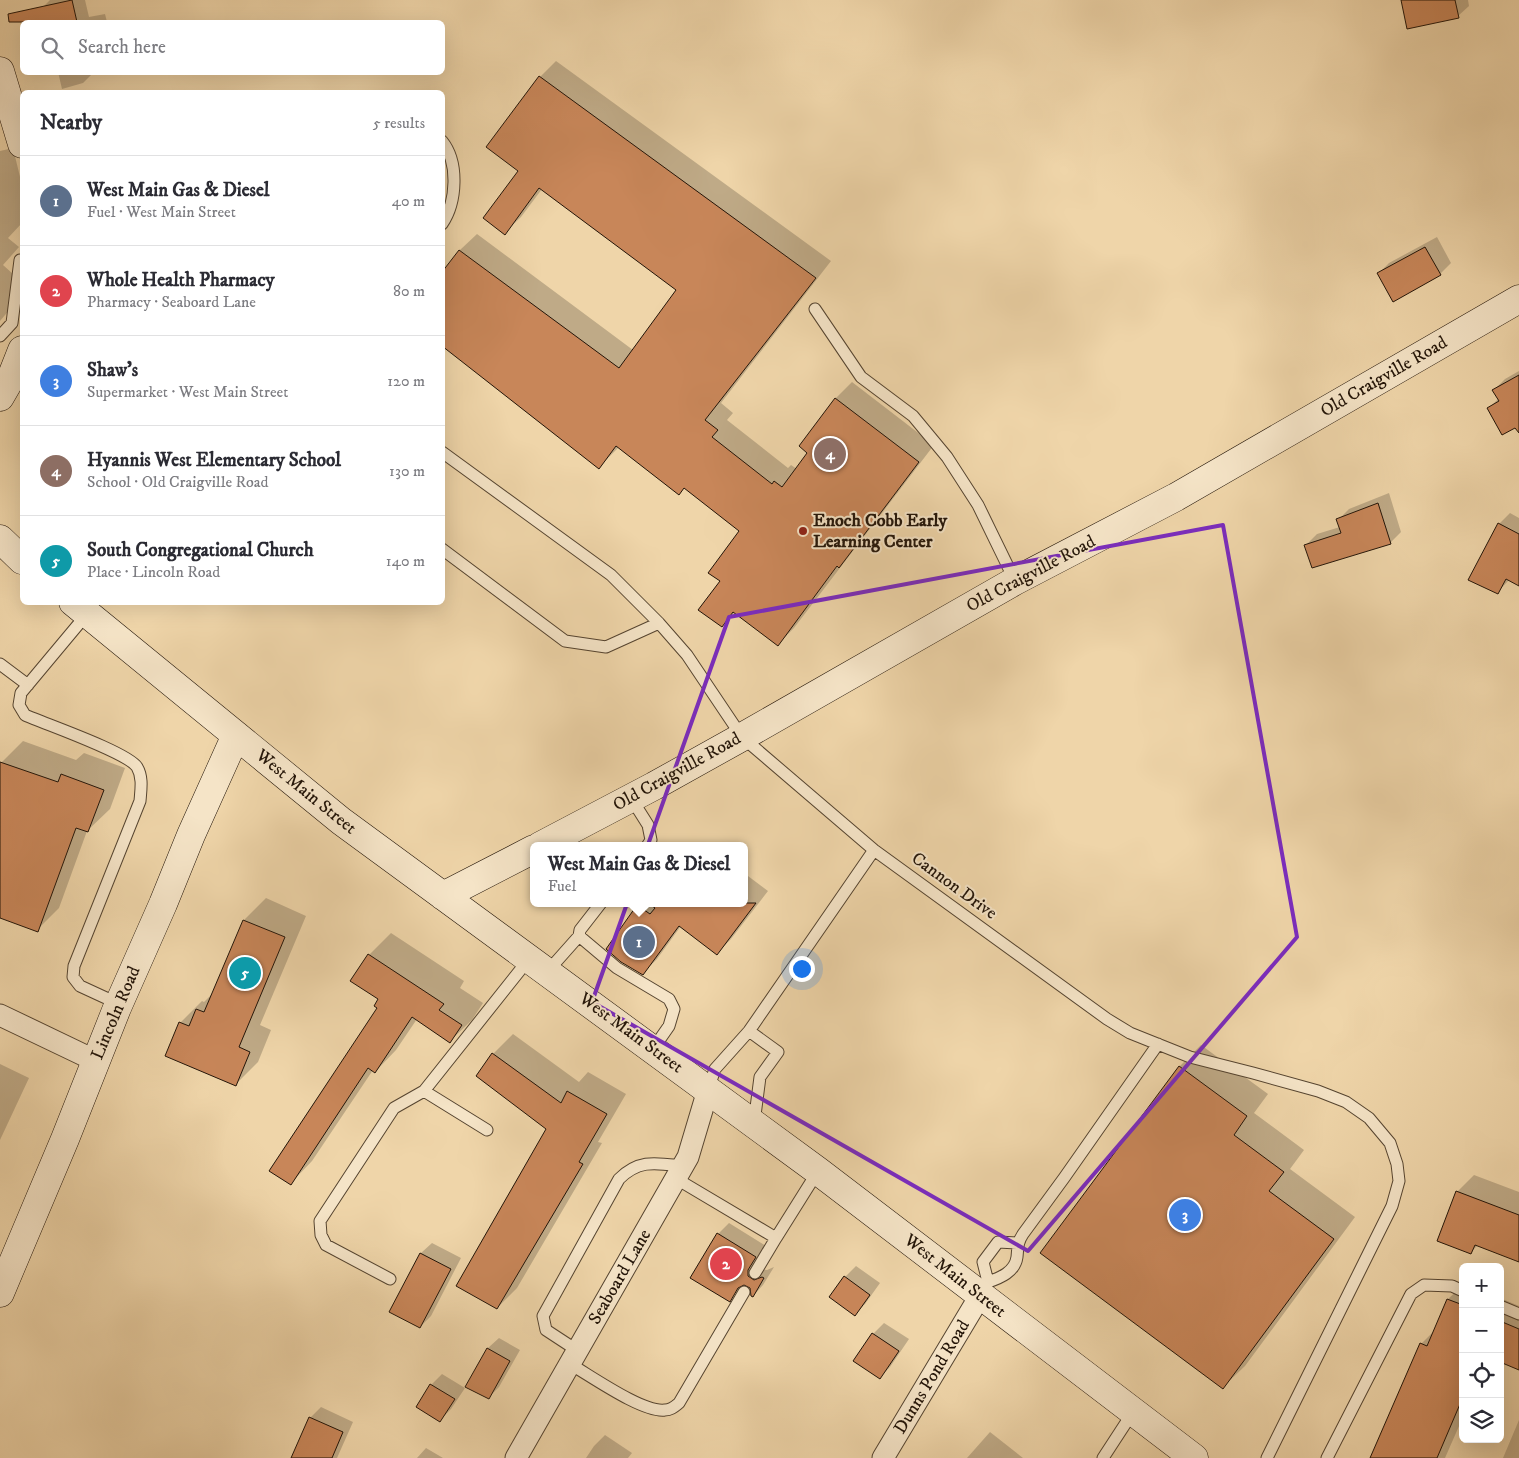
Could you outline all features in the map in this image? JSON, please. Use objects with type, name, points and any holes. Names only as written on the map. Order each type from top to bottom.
[{"type":"street","points":[[1,76],[20,138]]},
{"type":"street","name":"Old Craigville Road","points":[[548,842],[742,737],[1015,581],[1176,497],[1519,299]]},
{"type":"street","points":[[3,386],[20,354]]},
{"type":"street","points":[[0,539],[20,558]]},
{"type":"street","name":"West Main Street","points":[[80,608],[341,821],[818,1171],[984,1289],[1133,1412],[1194,1458]]},
{"type":"street","name":"Lincoln Road","points":[[0,1293],[119,1004],[163,904],[190,835],[236,735]]},
{"type":"street","points":[[443,896],[530,851]]},
{"type":"street","points":[[0,1015],[96,1061]]},
{"type":"street","name":"Seaboard Lane","points":[[516,1458],[688,1157],[708,1090]]},
{"type":"street","name":"Dunns Pond Road","points":[[883,1458],[984,1289]]},
{"type":"lane","points":[[445,144],[449,149],[455,177],[448,215],[445,220]]},
{"type":"lane","points":[[0,336],[12,323],[20,260]]},
{"type":"lane","points":[[815,309],[861,376],[914,416],[947,457],[978,505],[1015,581]]},
{"type":"lane","name":"Cannon Drive","points":[[445,454],[611,575],[659,623],[686,655],[742,737],[874,850],[1107,1020],[1130,1033],[1190,1057],[1263,1075],[1318,1091],[1346,1102],[1369,1118],[1390,1143],[1397,1164],[1399,1181],[1392,1206],[1267,1458]]},
{"type":"lane","points":[[445,552],[565,641],[606,647],[659,623]]},
{"type":"lane","points":[[80,608],[22,693],[19,705],[25,715],[119,754],[136,766],[142,783],[140,801],[74,966],[73,977],[80,986],[119,1004]]},
{"type":"lane","points":[[0,664],[28,685]]},
{"type":"lane","points":[[631,798],[648,825],[651,840],[650,842]]},
{"type":"lane","points":[[708,1090],[715,1069],[749,1031],[874,850]]},
{"type":"lane","points":[[390,1279],[326,1245],[321,1235],[320,1221],[394,1108],[424,1091],[538,965],[579,936],[580,930],[598,907]]},
{"type":"lane","points":[[579,936],[617,968],[669,999],[674,1009],[669,1026],[653,1049]]},
{"type":"lane","points":[[749,1031],[778,1052],[760,1077],[754,1124]]},
{"type":"lane","points":[[1017,1243],[998,1242],[983,1262],[984,1289],[1006,1276],[1016,1260],[1017,1243],[1158,1044]]},
{"type":"lane","points":[[424,1091],[486,1130]]},
{"type":"lane","points":[[744,1292],[678,1403],[673,1408],[666,1410],[644,1407],[574,1358],[546,1330],[543,1316],[619,1179],[627,1171],[641,1164],[655,1163],[679,1172],[776,1238]]},
{"type":"lane","points":[[755,1273],[818,1171]]},
{"type":"lane","points":[[1327,1458],[1411,1294],[1424,1285],[1452,1286],[1459,1289]]},
{"type":"lane","points":[[1504,1308],[1519,1314]]},
{"type":"lane","points":[[1102,1458],[1133,1412]]},
{"type":"highlighted area","points":[[1223,525],[1297,937],[1028,1251],[592,1002],[729,617]]},
{"type":"building","points":[[72,0],[77,20],[20,20],[20,22],[9,22],[8,14]]},
{"type":"building","points":[[1401,0],[1455,0],[1459,18],[1407,29]]},
{"type":"building","points":[[539,76],[816,278],[705,420],[718,430],[712,437],[772,484],[774,481],[782,487],[807,453],[799,446],[835,398],[919,462],[839,568],[837,566],[778,646],[733,612],[722,627],[698,610],[720,581],[708,573],[739,531],[684,488],[679,495],[616,446],[599,469],[445,348],[445,268],[459,250],[619,368],[676,290],[539,188],[505,235],[483,218],[518,171],[486,147]]},
{"type":"building","points":[[1425,247],[1441,275],[1393,302],[1377,273]]},
{"type":"building","points":[[1519,375],[1519,433],[1515,428],[1502,435],[1487,408],[1499,401],[1492,390]]},
{"type":"building","points":[[1378,503],[1391,544],[1312,568],[1304,545],[1341,533],[1336,519]]},
{"type":"building","points":[[1498,523],[1519,534],[1519,586],[1506,579],[1498,594],[1468,580]]},
{"type":"building","points":[[0,762],[58,782],[61,774],[104,790],[88,832],[76,828],[38,932],[0,918]]},
{"type":"building","points":[[748,903],[756,903],[717,955],[679,926],[643,975],[621,962],[606,949],[636,907],[640,907],[650,914],[655,908],[654,907],[748,907]]},
{"type":"building","points":[[243,920],[285,937],[239,1047],[250,1052],[236,1086],[165,1056],[179,1022],[189,1026],[196,1009],[204,1012]]},
{"type":"building","points":[[368,954],[444,1004],[439,1010],[462,1025],[450,1043],[412,1017],[375,1073],[368,1068],[291,1185],[269,1171],[377,1008],[374,1006],[378,999],[350,981]]},
{"type":"building","points":[[492,1053],[561,1103],[567,1091],[607,1114],[579,1162],[583,1164],[497,1309],[456,1286],[546,1129],[476,1076]]},
{"type":"building","points":[[1179,1066],[1247,1116],[1234,1135],[1284,1172],[1269,1191],[1334,1239],[1223,1389],[1040,1253]]},
{"type":"building","points":[[1456,1191],[1519,1215],[1519,1262],[1475,1245],[1471,1254],[1437,1241]]},
{"type":"building","points":[[717,1233],[756,1257],[748,1270],[748,1276],[754,1280],[764,1278],[753,1297],[751,1296],[750,1288],[744,1285],[738,1288],[730,1302],[690,1278]]},
{"type":"building","points":[[420,1253],[451,1269],[420,1328],[389,1312]]},
{"type":"building","points":[[844,1276],[870,1295],[855,1316],[829,1297]]},
{"type":"building","points":[[1447,1299],[1459,1304],[1459,1406],[1437,1458],[1370,1458],[1420,1343],[1427,1346]]},
{"type":"building","points":[[1504,1323],[1519,1329],[1519,1370],[1504,1364]]},
{"type":"building","points":[[872,1333],[899,1351],[880,1379],[853,1361]]},
{"type":"building","points":[[487,1348],[510,1361],[489,1399],[465,1387]]},
{"type":"building","points":[[430,1384],[455,1399],[440,1422],[416,1407]]},
{"type":"building","points":[[309,1417],[343,1432],[332,1458],[291,1458]]},
{"type":"place","name":"Hyannis West Elementary School","points":[[830,454]]},
{"type":"place","name":"Enoch Cobb Early Learning Center","points":[[803,531]]},
{"type":"place","name":"West Main Gas & Diesel","points":[[639,942]]},
{"type":"place","name":"South Congregational Church","points":[[245,973]]},
{"type":"place","name":"Shaw's","points":[[1185,1215]]},
{"type":"place","name":"Whole Health Pharmacy","points":[[726,1264]]}]
